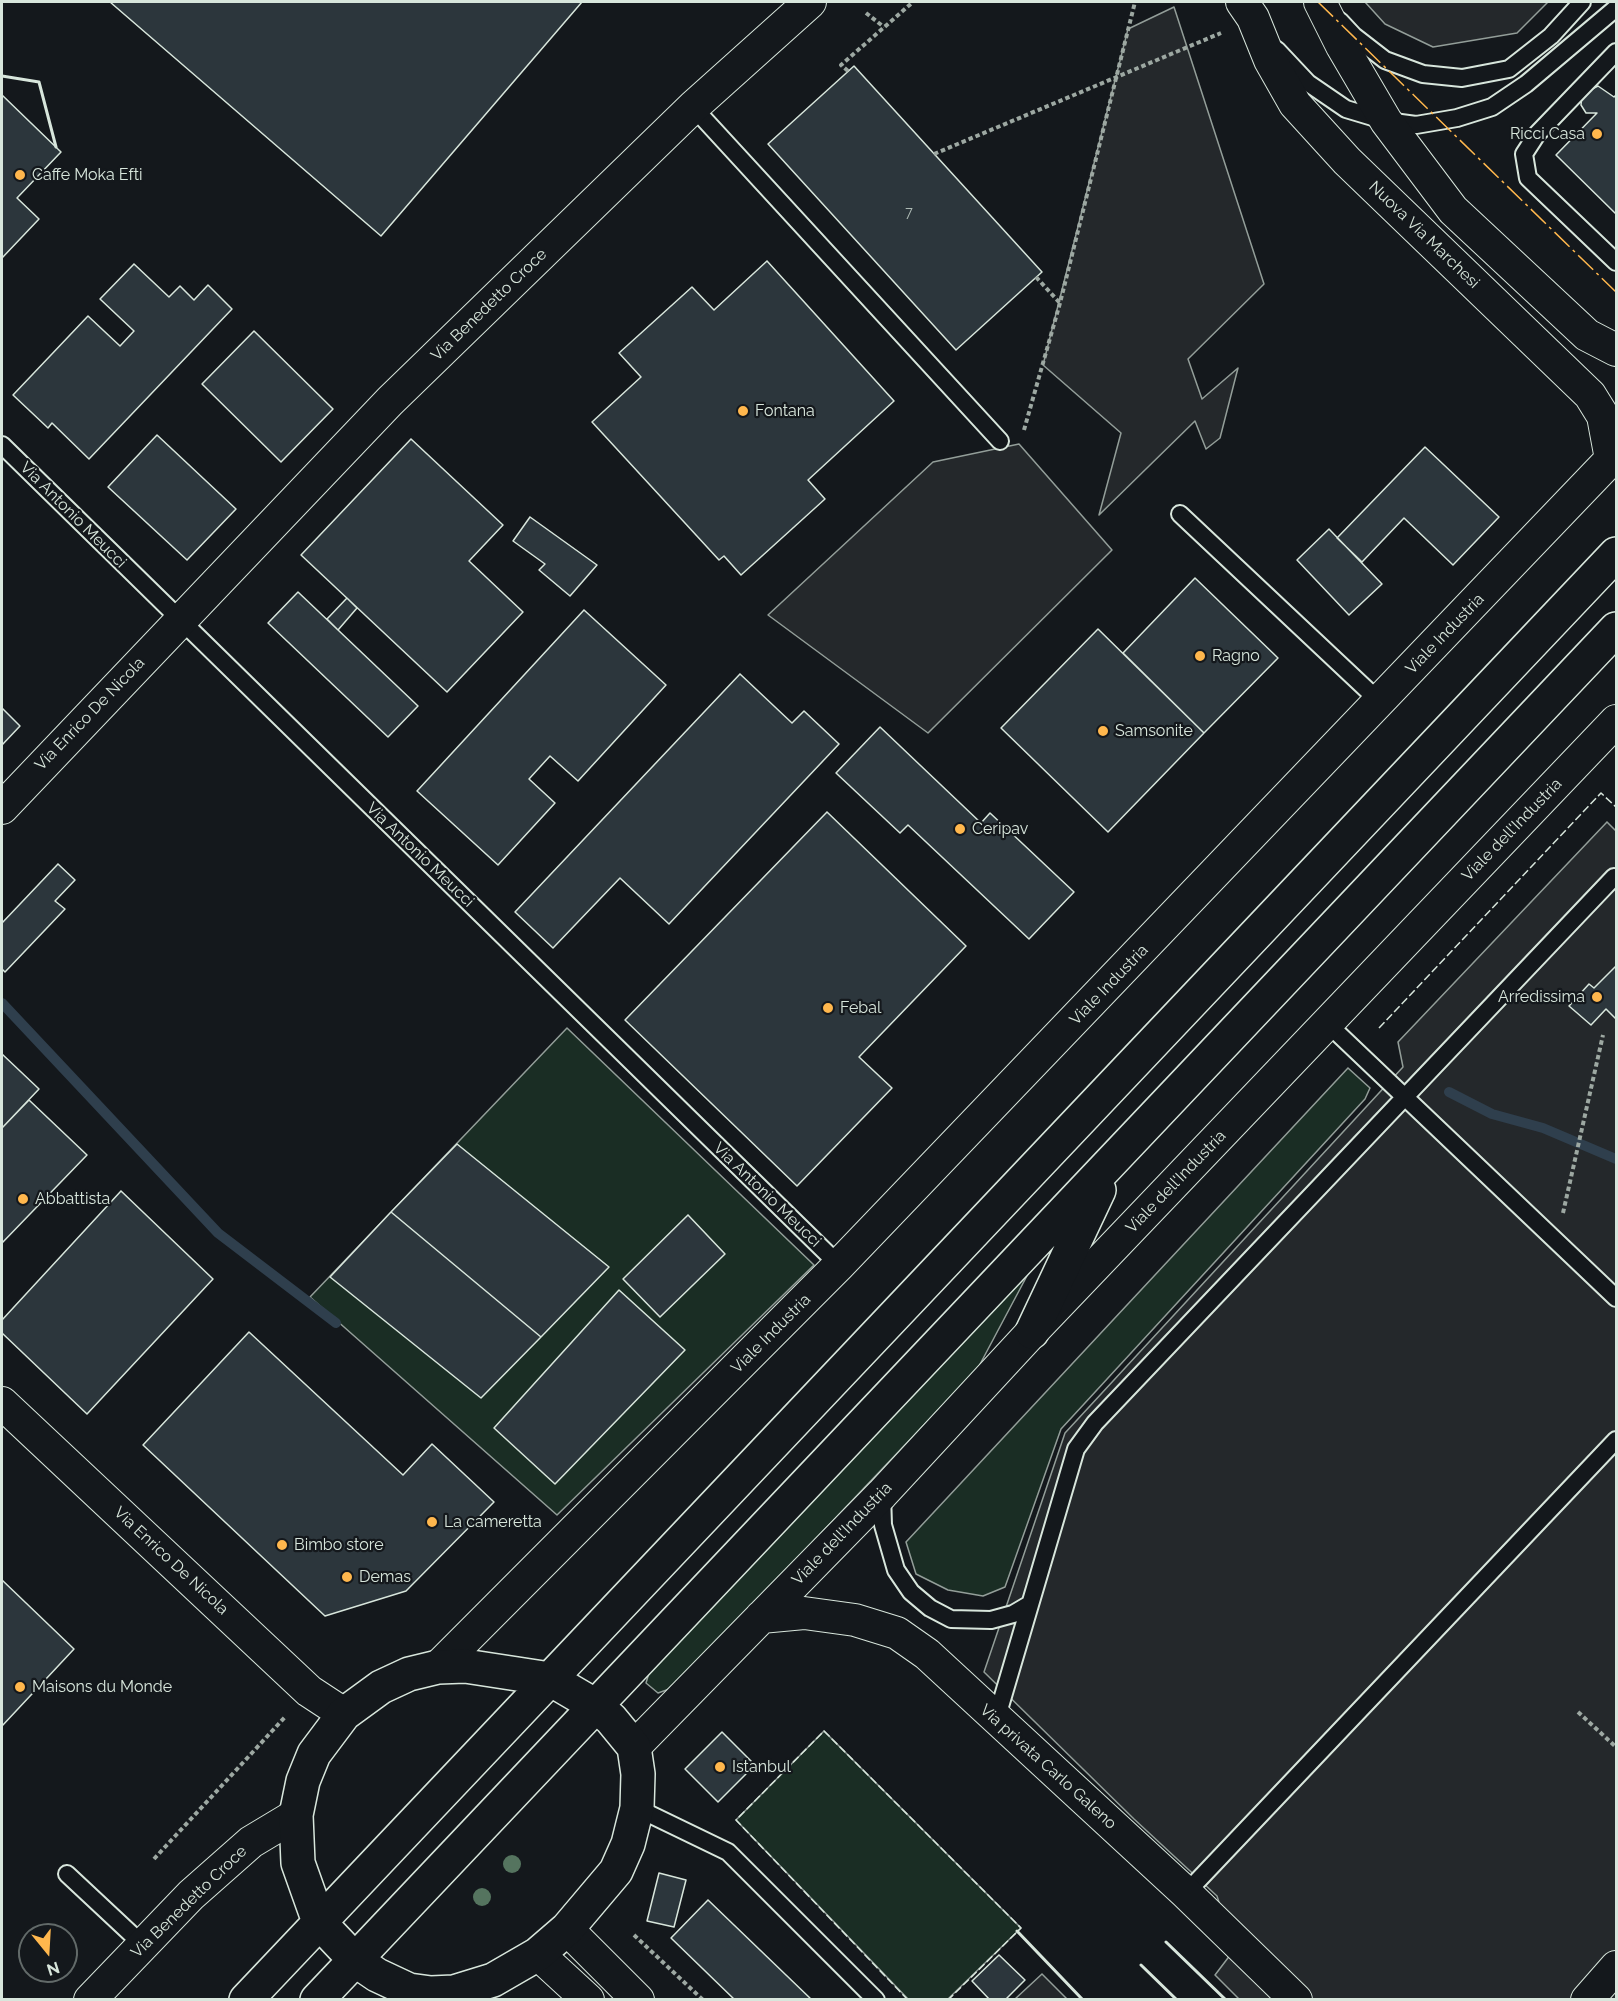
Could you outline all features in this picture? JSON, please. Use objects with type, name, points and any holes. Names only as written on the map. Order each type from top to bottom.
[{"type":"main road","points":[[246,2000],[1606,565],[1617,543]]},
{"type":"main road","points":[[317,2000],[1617,629]]},
{"type":"main road","points":[[1032,1332],[1110,1165]]},
{"type":"main road","points":[[465,1666],[550,1679],[596,1706],[611,1719],[634,1748],[638,1774],[637,1808],[628,1844],[616,1871],[567,1929],[538,1954],[489,1990],[430,1993],[409,1990],[377,1975],[355,1960],[319,1922],[298,1863],[296,1815],[303,1781],[314,1754],[344,1714],[381,1687],[409,1674],[438,1667],[465,1666]]},
{"type":"street","name":"Via Benedetto Croce","points":[[180,621],[390,401],[693,107],[810,2]]},
{"type":"street","points":[[1322,2],[1342,46],[1386,122],[1453,210],[1587,334],[1617,374]]},
{"type":"street","name":"Nuova Via Marchesi","points":[[1247,10],[1270,60],[1295,104],[1347,161],[1590,395],[1603,416],[1614,457]]},
{"type":"street","points":[[1587,334],[1617,351]]},
{"type":"street","name":"Viale Industria","points":[[438,1667],[839,1264],[1614,457]]},
{"type":"street","name":"Via Enrico De Nicola","points":[[2,808],[180,621]]},
{"type":"street","name":"Viale dell'Industria","points":[[634,1748],[882,1494],[1032,1332],[1327,1023],[1613,731]]},
{"type":"street","name":"Via Enrico De Nicola","points":[[2,1403],[309,1691],[344,1714]]},
{"type":"street","name":"Via privata Carlo Galeno","points":[[761,1617],[804,1613],[855,1620],[897,1633],[927,1654],[1186,1893],[1296,2000]]},
{"type":"street","name":"Via Benedetto Croce","points":[[90,2000],[191,1895],[251,1842],[296,1815]]},
{"type":"street","points":[[567,1929],[638,2000]]},
{"type":"street","points":[[538,1954],[588,2000]]},
{"type":"street","points":[[1587,2000],[1617,1967]]},
{"type":"lane","points":[[1322,2],[1354,36],[1385,60],[1423,74],[1462,78],[1509,69],[1551,36],[1582,2]]},
{"type":"lane","points":[[1247,10],[1279,54],[1308,83],[1346,109],[1386,122],[1416,125],[1457,118],[1492,107],[1526,84],[1617,8]]},
{"type":"lane","points":[[1617,52],[1537,134],[1524,154],[1528,178],[1617,262]]},
{"type":"lane","points":[[693,107],[1000,441]]},
{"type":"lane","name":"Via Antonio Meucci","points":[[2,445],[839,1264]]},
{"type":"lane","points":[[1180,514],[1380,702]]},
{"type":"lane","points":[[996,1720],[1076,1449],[1095,1423],[1614,877],[1617,879]]},
{"type":"lane","points":[[1327,1023],[1617,1299]]},
{"type":"lane","points":[[1186,1893],[1617,1440]]},
{"type":"lane","points":[[882,1494],[883,1525],[896,1569],[910,1592],[930,1608],[951,1618],[991,1620],[1012,1614],[1030,1604]]},
{"type":"lane","points":[[637,1808],[728,1852],[876,2000]]},
{"type":"lane","points":[[67,1874],[143,1945]]},
{"type":"path","points":[[848,71],[842,65],[913,2]]},
{"type":"path","points":[[1023,434],[1060,303],[1135,2]]},
{"type":"path","points":[[866,13],[884,27]]},
{"type":"path","points":[[934,154],[1222,32]]},
{"type":"path","points":[[1036,277],[1060,303]]},
{"type":"path","points":[[1557,1240],[1603,1035]]},
{"type":"path","points":[[154,1859],[309,1691]]},
{"type":"path","points":[[1578,1712],[1617,1747]]},
{"type":"path","points":[[634,1935],[703,2000]]},
{"type":"green space","points":[[567,1028],[814,1265],[557,1515],[310,1297]]},
{"type":"green space","points":[[1348,1068],[1370,1088],[1365,1099],[1061,1429],[1005,1587],[983,1596],[948,1590],[916,1574],[906,1542]]},
{"type":"green space","points":[[1037,1257],[978,1368],[675,1687],[658,1693],[646,1683],[651,1666]]},
{"type":"green space","points":[[824,1731],[1021,1928],[948,1999],[908,1999],[736,1820]]},
{"type":"shaded area","points":[[1365,2],[1548,2],[1517,33],[1433,47],[1385,24]]},
{"type":"shaded area","points":[[1174,7],[1264,284],[1188,359],[1202,399],[1238,368],[1220,438],[1206,449],[1195,421],[1099,515],[1121,433],[1043,365],[1128,29]]},
{"type":"shaded area","points":[[1019,444],[1112,550],[928,733],[768,615],[933,462]]},
{"type":"shaded area","points":[[1607,822],[1616,831],[1616,1999],[1239,1999],[1215,1975],[1234,1950],[1217,1896],[1134,1819],[984,1672],[1065,1433],[1403,1067],[1398,1042]]},
{"type":"shaded area","points":[[1042,1974],[1067,1999],[1015,1999]]},
{"type":"building","points":[[110,2],[582,2],[381,236]]},
{"type":"building","points":[[854,66],[1042,272],[956,350],[768,144]]},
{"type":"building","name":"Ricci Casa","points":[[1598,86],[1614,97],[1616,95],[1616,214],[1556,155],[1597,113],[1586,113],[1581,105],[1582,94]]},
{"type":"building","name":"Caffe Moka Efti","points":[[2,95],[61,152],[17,198],[39,219],[2,258]]},
{"type":"building","name":"Fontana","points":[[767,261],[894,401],[808,480],[825,499],[741,575],[724,556],[719,560],[592,422],[641,377],[619,353],[692,287],[714,310]]},
{"type":"building","points":[[134,264],[169,297],[180,286],[194,300],[208,285],[232,309],[89,459],[52,423],[48,428],[13,395],[88,316],[120,346],[134,331],[100,299]]},
{"type":"building","points":[[254,331],[333,409],[281,462],[202,384]]},
{"type":"building","points":[[157,435],[236,509],[187,560],[108,487]]},
{"type":"building","points":[[411,439],[503,525],[469,561],[523,612],[447,692],[301,555]]},
{"type":"building","points":[[1425,447],[1499,517],[1453,565],[1404,518],[1362,562],[1337,538]]},
{"type":"building","points":[[530,517],[597,565],[570,596],[539,570],[545,564],[513,541]]},
{"type":"building","points":[[1329,529],[1382,584],[1349,615],[1297,560]]},
{"type":"building","name":"Ragno","points":[[1195,578],[1278,658],[1204,733],[1123,653]]},
{"type":"building","points":[[298,592],[418,706],[388,737],[268,623]]},
{"type":"building","points":[[347,598],[357,608],[338,630],[327,619]]},
{"type":"building","points":[[584,610],[666,685],[578,781],[550,756],[529,779],[555,803],[498,865],[417,791]]},
{"type":"building","name":"Samsonite","points":[[1098,629],[1204,733],[1108,832],[1001,728]]},
{"type":"building","points":[[740,674],[792,723],[804,711],[839,744],[669,924],[620,878],[553,948],[515,912]]},
{"type":"building","points":[[2,708],[20,726],[2,745]]},
{"type":"building","name":"Ceripav","points":[[880,727],[981,823],[990,813],[1074,892],[1029,939],[908,825],[900,833],[836,773]]},
{"type":"building","points":[[827,812],[966,946],[859,1057],[892,1088],[797,1186],[625,1020]]},
{"type":"building","points":[[58,864],[75,880],[55,901],[65,909],[5,972],[2,969],[2,923]]},
{"type":"building","name":"Arredissima","points":[[1616,966],[1616,1019],[1606,1009],[1591,1025],[1569,1006],[1589,984],[1594,988]]},
{"type":"building","points":[[2,1054],[39,1089],[2,1128]]},
{"type":"building","name":"Abbattista","points":[[29,1100],[87,1155],[2,1243],[2,1128]]},
{"type":"building","points":[[457,1144],[609,1267],[541,1337],[391,1212]]},
{"type":"building","points":[[121,1191],[213,1279],[87,1414],[2,1333],[2,1320]]},
{"type":"building","points":[[391,1212],[541,1337],[481,1398],[330,1277]]},
{"type":"building","points":[[688,1215],[725,1254],[660,1317],[623,1279]]},
{"type":"building","points":[[619,1290],[685,1350],[555,1484],[494,1428]]},
{"type":"building","points":[[249,1332],[403,1475],[432,1444],[494,1502],[406,1591],[325,1616],[143,1445]]},
{"type":"building","name":"Maisons du Monde","points":[[2,1580],[74,1649],[2,1726]]},
{"type":"building","points":[[722,1732],[755,1765],[718,1802],[685,1769]]},
{"type":"building","points":[[659,1873],[686,1880],[674,1927],[647,1921]]},
{"type":"building","points":[[708,1900],[812,2000],[735,2000],[671,1938]]},
{"type":"building","points":[[999,1955],[1025,1980],[1005,2000],[990,2000],[972,1981]]},
{"type":"waterway","points":[[2,1003],[218,1233],[336,1323]]},
{"type":"waterway","points":[[1449,1092],[1492,1114],[1543,1128],[1616,1159]]},
{"type":"fence","points":[[1379,1028],[1601,793],[1616,807]]},
{"type":"fence","points":[[908,2000],[736,1820],[824,1731],[1021,1928],[948,2000]]},
{"type":"wall","points":[[2,76],[39,82],[56,147]]},
{"type":"wall","points":[[1017,1931],[1083,2000]]},
{"type":"wall","points":[[1166,1942],[1226,2000]]},
{"type":"wall","points":[[1141,1965],[1177,2000]]},
{"type":"power","points":[[1318,2],[1616,292]]},
{"type":"place","name":"Ricci Casa","points":[[1597,134]]},
{"type":"place","name":"Caffe Moka Efti","points":[[20,175]]},
{"type":"place","name":"Fontana","points":[[743,411]]},
{"type":"place","name":"Ragno","points":[[1200,656]]},
{"type":"place","name":"Samsonite","points":[[1103,731]]},
{"type":"place","name":"Ceripav","points":[[960,829]]},
{"type":"place","name":"Arredissima","points":[[1597,997]]},
{"type":"place","name":"Febal","points":[[828,1008]]},
{"type":"place","name":"Abbattista","points":[[23,1199]]},
{"type":"place","name":"La cameretta","points":[[432,1522]]},
{"type":"place","name":"Bimbo store","points":[[282,1545]]},
{"type":"place","name":"Demas","points":[[347,1577]]},
{"type":"place","name":"Maisons du Monde","points":[[20,1687]]},
{"type":"place","name":"Istanbul","points":[[720,1767]]}]
